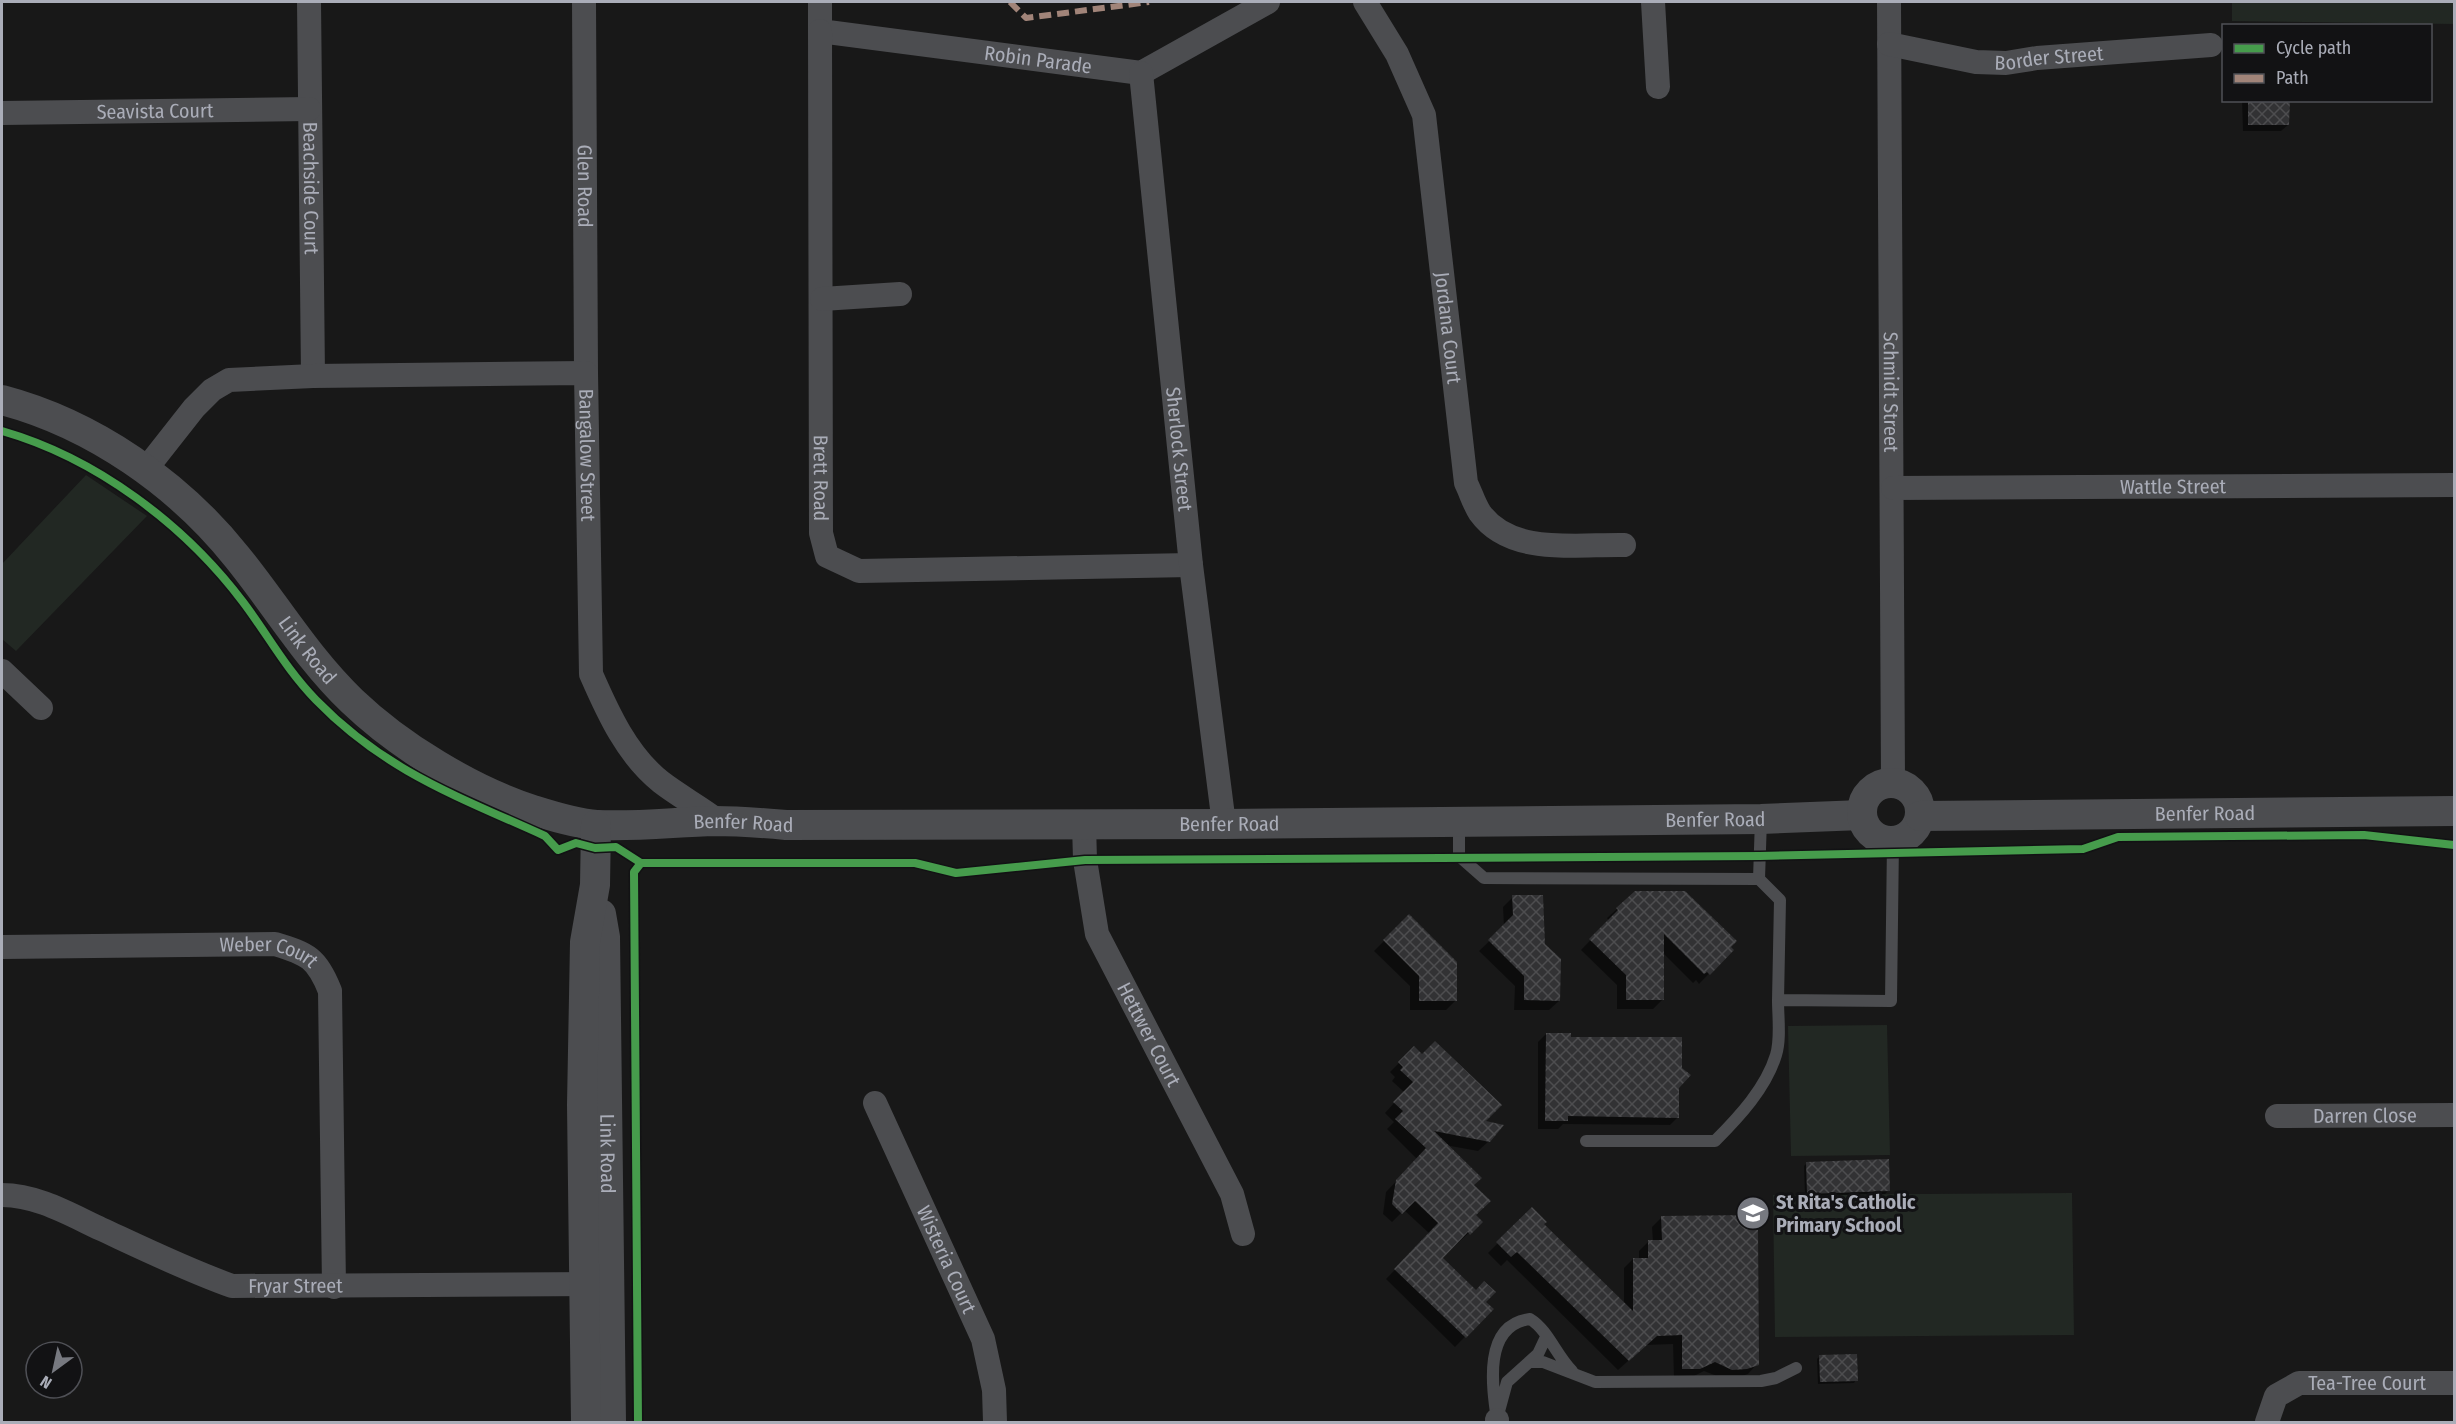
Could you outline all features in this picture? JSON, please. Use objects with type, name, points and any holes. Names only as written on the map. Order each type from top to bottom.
[{"type":"street","name":"Beachside Court","points":[[309,2],[313,376]]},
{"type":"street","name":"Glen Road","points":[[584,2],[586,373]]},
{"type":"street","points":[[820,2],[820,31]]},
{"type":"street","points":[[1141,73],[1268,2]]},
{"type":"street","name":"Jordana Court","points":[[1365,2],[1397,54],[1424,115],[1466,483],[1480,513],[1506,537],[1533,543],[1624,545]]},
{"type":"street","points":[[1653,2],[1658,87]]},
{"type":"street","name":"Schmidt Street","points":[[1889,2],[1893,783]]},
{"type":"street","name":"Robin Parade","points":[[820,31],[1141,73]]},
{"type":"street","name":"Brett Road","points":[[820,31],[821,533],[827,556],[859,572],[1191,565]]},
{"type":"street","name":"Border Street","points":[[1889,44],[1976,63],[2006,63],[2037,58],[2211,45]]},
{"type":"street","name":"Sherlock Street","points":[[1141,73],[1191,565],[1224,824]]},
{"type":"street","name":"Seavista Court","points":[[2,114],[309,109]]},
{"type":"street","points":[[822,299],[900,294]]},
{"type":"street","name":"Bangalow Street","points":[[146,469],[194,408],[212,390],[229,380],[313,376],[586,373],[591,674],[606,709],[630,749],[660,781],[718,821]]},
{"type":"street","name":"Link Road","points":[[2,400],[84,432],[146,469],[210,524],[310,656],[353,702],[401,741],[467,782],[532,810],[596,825],[594,885],[585,942],[582,1104],[611,1422]]},
{"type":"street","name":"Wattle Street","points":[[1893,488],[2454,485]]},
{"type":"street","points":[[2,671],[41,708]]},
{"type":"street","points":[[1893,783],[1901,785],[1915,796],[1920,816],[1908,835],[1893,841],[1876,837],[1865,824],[1862,815],[1868,795],[1879,786],[1893,783]]},
{"type":"street","name":"Benfer Road","points":[[1920,816],[2454,811]]},
{"type":"street","name":"Benfer Road","points":[[596,825],[718,821],[786,825],[1224,824],[1761,819],[1862,815]]},
{"type":"street","name":"Hettwer Court","points":[[1084,824],[1085,860],[1097,934],[1232,1194],[1243,1234]]},
{"type":"street","name":"Weber Court","points":[[2,947],[275,944],[299,951],[321,968],[330,991],[334,1287]]},
{"type":"street","name":"Wisteria Court","points":[[875,1102],[983,1338],[994,1390],[995,1422]]},
{"type":"street","name":"Darren Close","points":[[2277,1116],[2454,1115]]},
{"type":"street","name":"Fryar Street","points":[[2,1195],[22,1195],[56,1208],[202,1276],[232,1286],[597,1284]]},
{"type":"street","name":"Link Road","points":[[586,1422],[597,1284]]},
{"type":"street","name":"Tea-Tree Court","points":[[2267,1422],[2276,1396],[2299,1383],[2454,1383]]},
{"type":"lane","points":[[1759,879],[1761,819]]},
{"type":"lane","points":[[1459,822],[1459,856],[1484,878],[1759,879],[1780,900],[1777,1053],[1767,1078],[1732,1124],[1715,1141],[1586,1141]]},
{"type":"lane","points":[[1778,1000],[1891,1001],[1893,841]]},
{"type":"lane","points":[[1497,1421],[1491,1377],[1493,1358],[1503,1334],[1517,1320],[1530,1319],[1541,1326],[1560,1359],[1575,1373]]},
{"type":"lane","points":[[1497,1421],[1507,1382],[1538,1354],[1546,1337]]},
{"type":"lane","points":[[1529,1362],[1543,1362],[1595,1382],[1761,1381],[1796,1368]]},
{"type":"shaded area","points":[[2232,2],[2454,2],[2454,24],[2232,21]]},
{"type":"shaded area","points":[[86,475],[147,516],[16,651],[2,639],[2,564]]},
{"type":"shaded area","points":[[1887,1025],[1890,1155],[1791,1156],[1788,1026]]},
{"type":"shaded area","points":[[2072,1193],[2074,1335],[1775,1337],[1773,1195]]},
{"type":"building","points":[[2248,102],[2290,102],[2289,125],[2248,125]]},
{"type":"building","points":[[1635,891],[1685,891],[1737,941],[1731,947],[1734,950],[1710,975],[1707,972],[1704,974],[1664,934],[1664,1000],[1626,1000],[1626,975],[1589,939],[1618,910],[1616,908]]},
{"type":"building","points":[[1512,895],[1543,895],[1545,944],[1561,959],[1560,1001],[1524,1000],[1524,976],[1488,940],[1513,915]]},
{"type":"building","points":[[1409,914],[1457,962],[1457,1001],[1419,1001],[1419,976],[1383,940]]},
{"type":"building","points":[[1546,1033],[1571,1033],[1571,1037],[1682,1037],[1682,1068],[1691,1075],[1679,1088],[1679,1118],[1568,1116],[1568,1121],[1545,1121]]},
{"type":"building","points":[[1435,1041],[1502,1105],[1486,1121],[1504,1125],[1490,1142],[1434,1131],[1482,1178],[1474,1185],[1491,1201],[1476,1215],[1483,1222],[1470,1235],[1468,1232],[1443,1258],[1476,1290],[1484,1281],[1496,1292],[1486,1302],[1494,1309],[1466,1338],[1394,1269],[1438,1223],[1415,1201],[1402,1214],[1392,1204],[1396,1180],[1426,1148],[1395,1119],[1403,1111],[1393,1102],[1413,1082],[1400,1070],[1403,1067],[1398,1062],[1414,1046],[1422,1054]]},
{"type":"building","points":[[1889,1159],[1890,1191],[1807,1194],[1806,1162]]},
{"type":"building","points":[[1532,1207],[1547,1222],[1544,1224],[1633,1311],[1633,1258],[1648,1258],[1648,1240],[1662,1240],[1661,1216],[1749,1215],[1750,1230],[1758,1230],[1759,1365],[1732,1370],[1715,1362],[1700,1369],[1682,1369],[1682,1335],[1657,1336],[1629,1361],[1517,1252],[1511,1257],[1496,1242]]},
{"type":"building","points":[[1857,1354],[1858,1381],[1820,1382],[1819,1355]]},
{"type":"marked path","points":[[1010,2],[1026,18],[1149,2]]},
{"type":"cycle path","points":[[2,431],[37,443],[104,476],[136,497],[166,521],[220,573],[305,688],[342,725],[369,746],[423,780],[545,836],[558,850],[576,843],[595,848],[616,847],[641,863],[915,863],[956,873],[1085,860],[1760,856],[2083,849],[2118,837],[2364,835],[2454,845]]},
{"type":"cycle path","points":[[638,1422],[634,872],[641,863]]},
{"type":"place","name":"St Rita's Catholic Primary School","points":[[1753,1213]]}]
